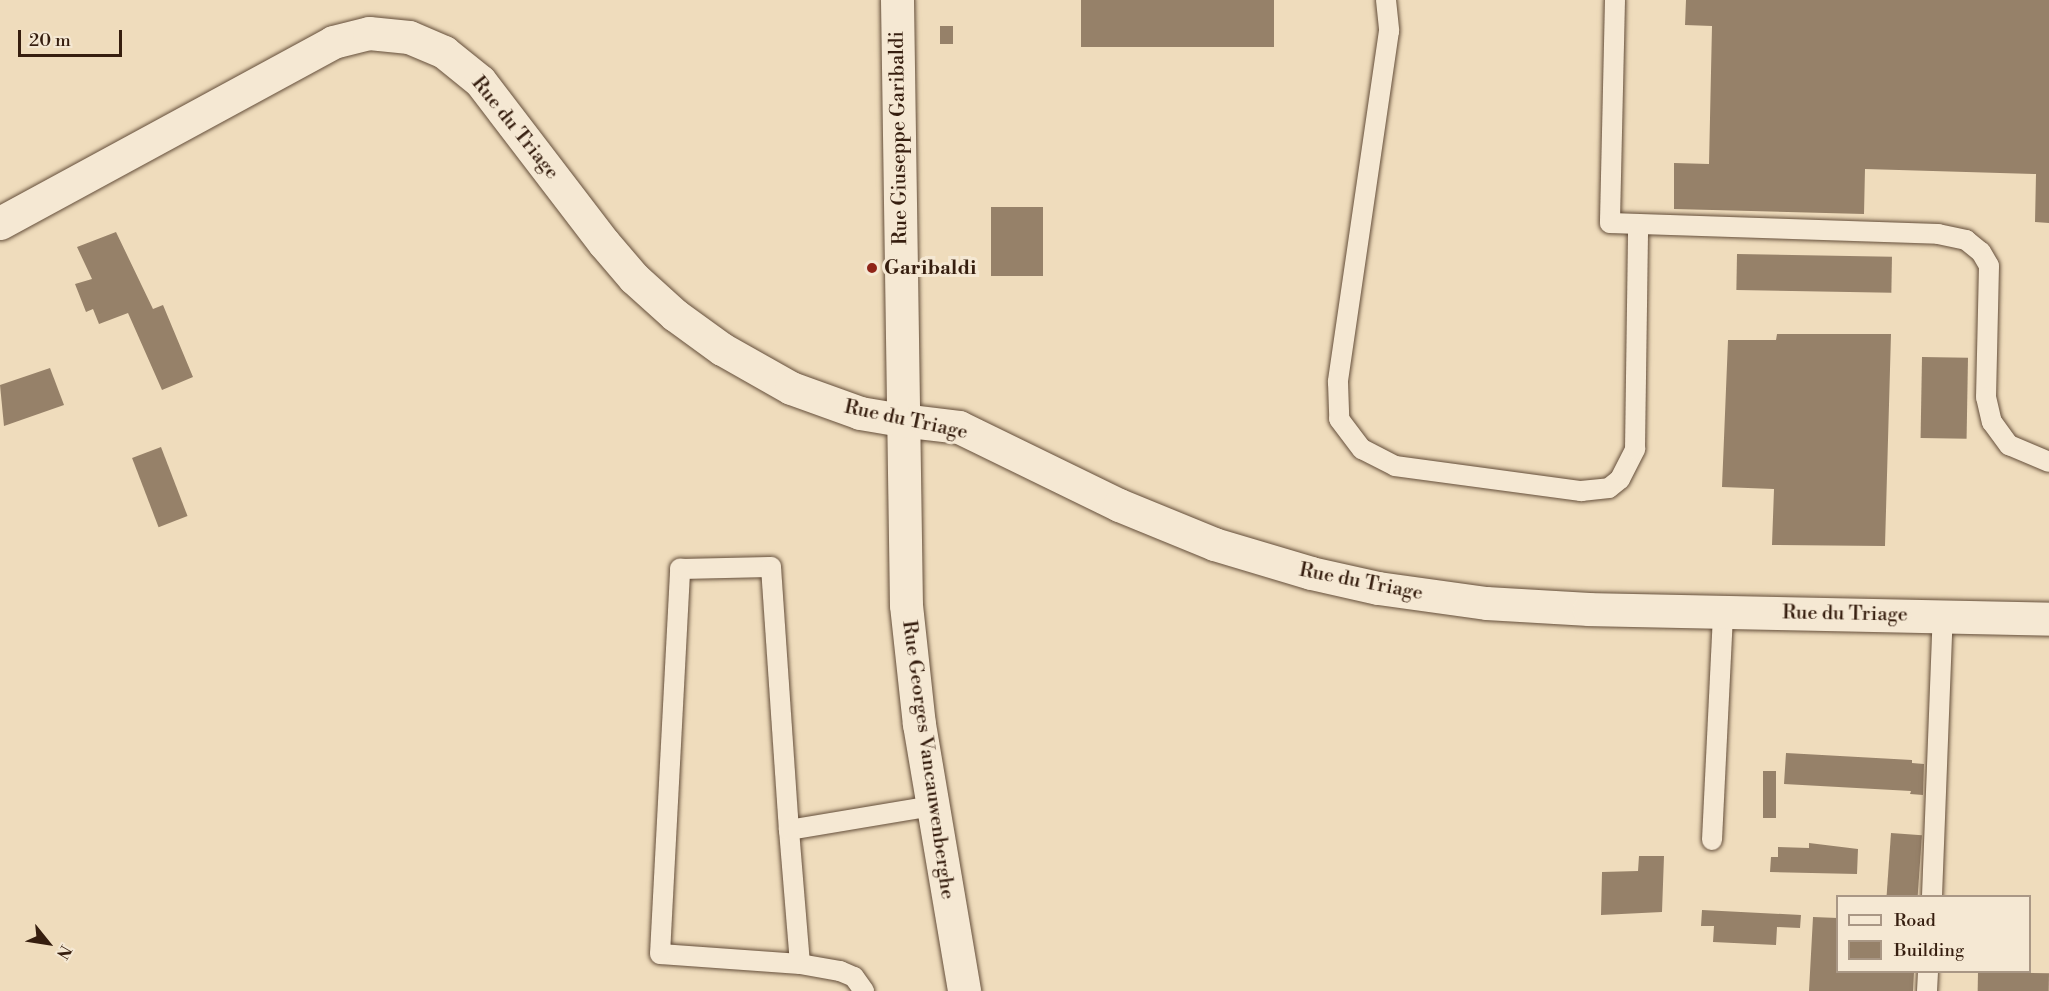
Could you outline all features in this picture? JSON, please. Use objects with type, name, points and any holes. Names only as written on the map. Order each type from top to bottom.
[{"type":"street","name":"Rue Giuseppe Garibaldi","points":[[897,0],[901,420]]},
{"type":"street","name":"Rue du Triage","points":[[0,224],[333,42],[369,33],[409,37],[444,52],[480,81],[604,243],[634,278],[675,315],[731,354],[801,392],[860,413],[959,427],[1181,531],[1311,573],[1378,588],[1486,603],[1723,612],[2049,619]]},
{"type":"street","name":"Rue Georges Vancauwenberghe","points":[[901,420],[906,605],[932,806],[964,991]]},
{"type":"lane","points":[[1386,0],[1386,50],[1338,382],[1339,419],[1362,449],[1395,466],[1581,491],[1609,488],[1620,479],[1635,449],[1638,224]]},
{"type":"lane","points":[[1615,0],[1610,223],[1948,235],[1966,240],[1981,252],[1989,266],[1986,398],[1992,422],[2009,445],[2049,462]]},
{"type":"lane","points":[[800,964],[771,567],[680,569],[660,954],[800,964],[840,971],[854,977],[864,991]]},
{"type":"lane","points":[[1712,840],[1723,612]]},
{"type":"lane","points":[[1932,895],[1943,616]]},
{"type":"lane","points":[[789,831],[932,806]]},
{"type":"lane","points":[[1927,991],[1928,973]]},
{"type":"building","points":[[1081,0],[1274,0],[1274,47],[1081,47]]},
{"type":"building","points":[[1686,0],[2049,0],[2049,223],[2035,222],[2036,174],[1865,169],[1864,214],[1674,209],[1674,163],[1709,164],[1712,26],[1685,25]]},
{"type":"building","points":[[940,26],[953,26],[953,44],[940,44]]},
{"type":"building","points":[[991,207],[1043,207],[1043,276],[991,276]]},
{"type":"building","points":[[116,232],[153,309],[163,305],[193,377],[162,390],[128,313],[99,324],[93,309],[86,312],[75,284],[92,279],[77,247]]},
{"type":"building","points":[[1737,254],[1892,257],[1891,293],[1736,290]]},
{"type":"building","points":[[1777,334],[1891,334],[1885,546],[1772,545],[1774,489],[1722,487],[1728,340],[1776,340]]},
{"type":"building","points":[[1922,357],[1968,358],[1967,439],[1921,438]]},
{"type":"building","points":[[50,368],[64,405],[4,426],[0,385]]},
{"type":"building","points":[[161,447],[188,516],[159,527],[132,458]]},
{"type":"building","points":[[1786,753],[1912,760],[1912,763],[1924,764],[1923,795],[1910,794],[1911,791],[1784,784]]},
{"type":"building","points":[[1763,771],[1776,771],[1776,818],[1763,818]]},
{"type":"building","points":[[1891,833],[1922,835],[1918,895],[1887,895]]},
{"type":"building","points":[[1809,843],[1858,849],[1857,874],[1770,872],[1771,857],[1778,857],[1778,847],[1809,848]]},
{"type":"building","points":[[1639,856],[1664,856],[1662,912],[1601,915],[1602,872],[1638,871]]},
{"type":"building","points":[[1702,910],[1801,915],[1800,928],[1777,927],[1776,945],[1713,942],[1714,926],[1701,926]]},
{"type":"building","points":[[1813,917],[1836,918],[1836,973],[1914,973],[1913,991],[1809,991]]},
{"type":"building","points":[[1978,973],[2049,973],[2049,991],[1978,991]]},
{"type":"place","name":"Garibaldi","points":[[872,268]]}]
